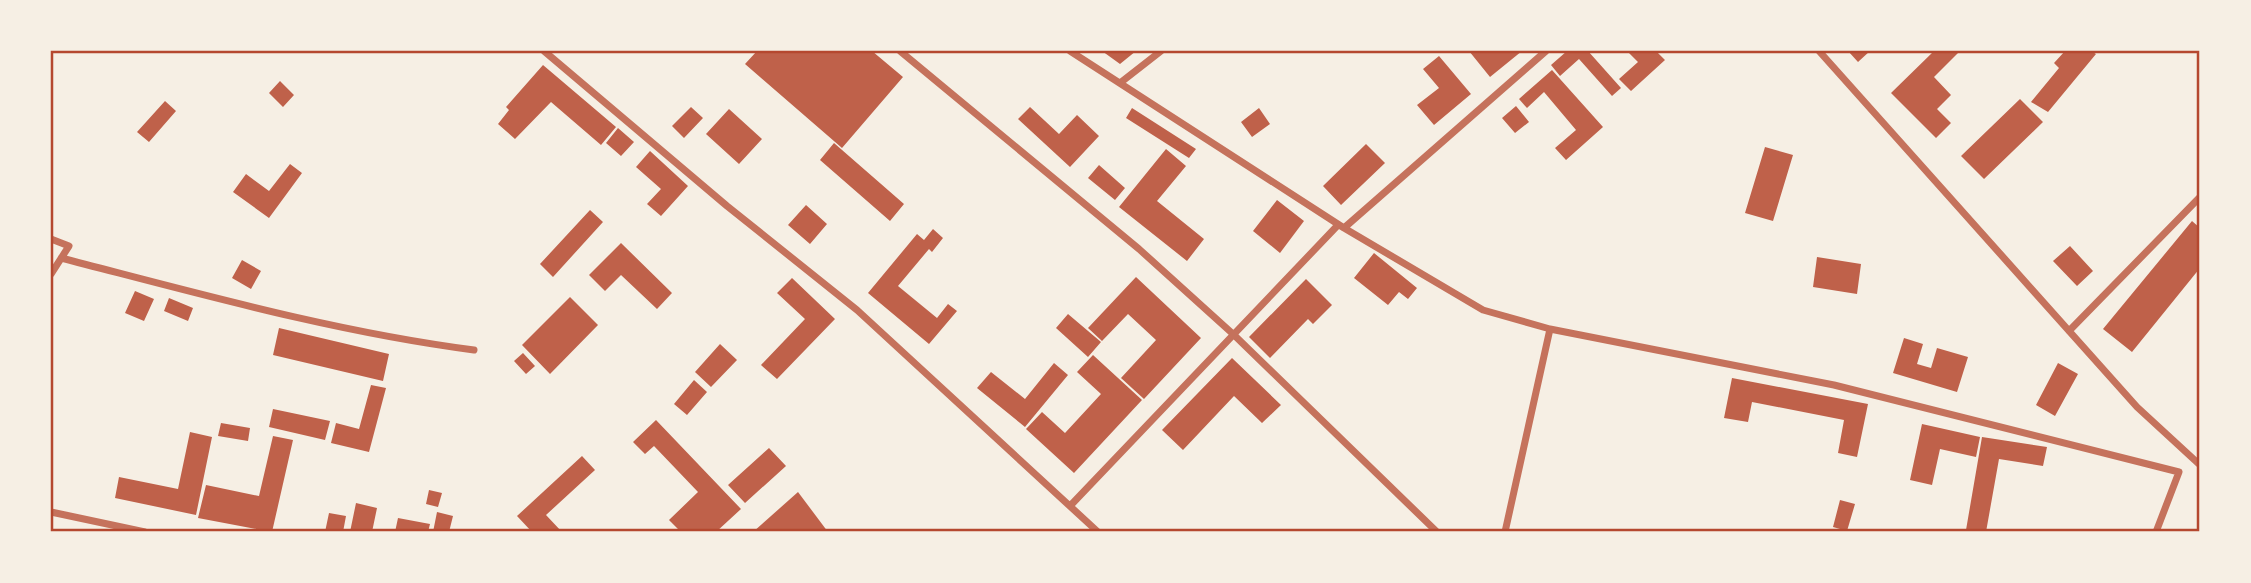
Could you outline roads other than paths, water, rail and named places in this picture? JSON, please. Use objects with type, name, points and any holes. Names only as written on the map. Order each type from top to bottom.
[{"type":"street","points":[[544,51],[727,206],[857,310],[1098,532]]},
{"type":"street","points":[[900,51],[1139,249],[1233,334],[1437,532]]},
{"type":"street","points":[[1070,51],[1341,226],[1483,310],[1550,329],[1834,386],[2179,472]]},
{"type":"street","points":[[1120,83],[1161,51]]},
{"type":"street","points":[[1070,506],[1233,334],[1341,226],[1546,51]]},
{"type":"street","points":[[1819,51],[2137,407],[2200,466]]},
{"type":"street","points":[[2069,331],[2200,197]]},
{"type":"street","points":[[51,239],[69,246],[51,274]]},
{"type":"street","points":[[61,258],[168,288],[429,344],[474,351]]},
{"type":"street","points":[[1505,532],[1550,329]]},
{"type":"street","points":[[2156,532],[2179,472],[2190,458]]},
{"type":"street","points":[[51,512],[145,532]]}]
